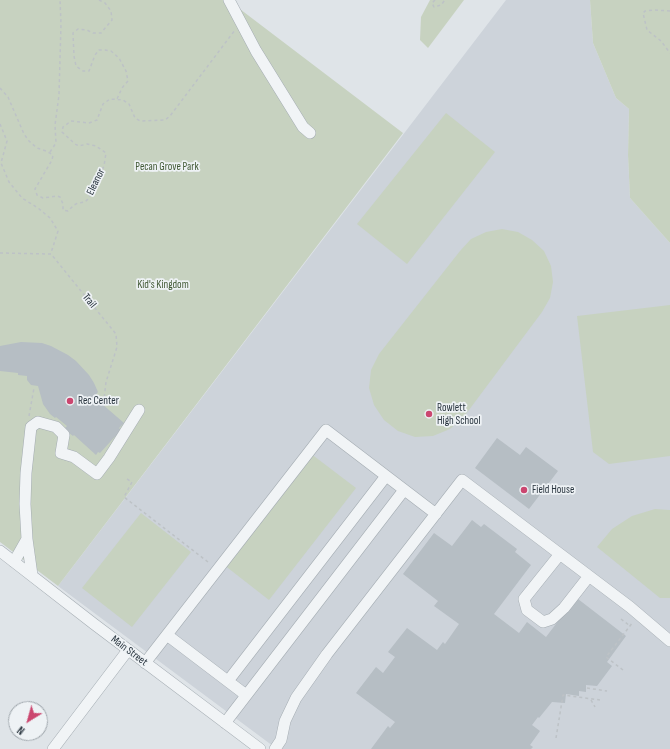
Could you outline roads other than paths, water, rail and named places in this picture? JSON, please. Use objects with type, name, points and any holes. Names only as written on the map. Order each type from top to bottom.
[{"type":"street","points":[[229,0],[256,51],[303,127],[310,133]]},
{"type":"street","points":[[32,575],[25,511],[26,473],[31,428],[38,422],[56,427],[64,435],[61,452],[74,457],[97,474],[109,458],[139,410]]},
{"type":"street","points":[[145,663],[326,430],[436,514]]},
{"type":"street","points":[[228,681],[386,476]]},
{"type":"street","points":[[275,749],[281,740],[285,721],[296,698],[327,654],[462,480],[630,607],[670,641]]},
{"type":"street","points":[[225,723],[404,490]]},
{"type":"street","points":[[14,562],[27,539]]},
{"type":"street","name":"Main Street","points":[[0,551],[145,663],[260,749]]},
{"type":"street","points":[[560,554],[524,599],[527,610],[543,622],[552,619],[564,608],[589,576]]},
{"type":"street","points":[[167,635],[246,695]]},
{"type":"street","points":[[53,749],[128,650]]},
{"type":"place","name":"Rec Center","points":[[70,401]]},
{"type":"place","name":"Rowlett High School","points":[[429,414]]},
{"type":"place","name":"Field House","points":[[524,490]]},
{"type":"park label","name":"Pecan Grove Park","points":[[167,167]]},
{"type":"park label","name":"Kid's Kingdom","points":[[163,285]]}]
